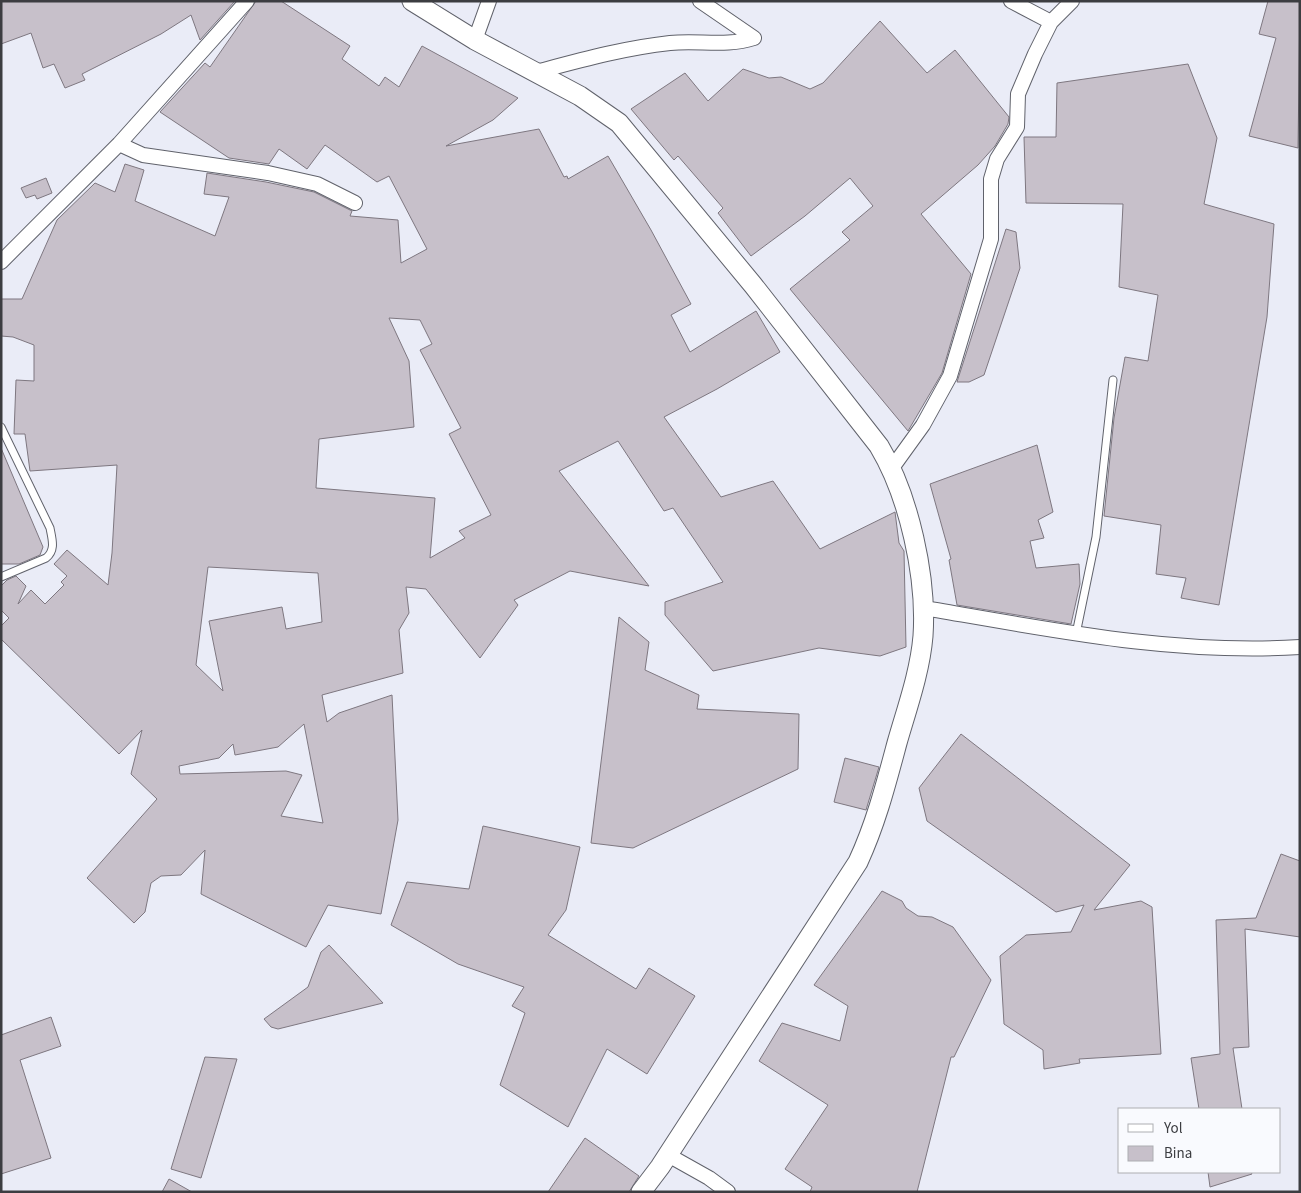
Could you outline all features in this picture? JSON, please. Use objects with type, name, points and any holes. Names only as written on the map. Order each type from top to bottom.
[{"type":"street","points":[[1,262],[119,144],[247,1]]},
{"type":"street","points":[[412,1],[476,40],[600,108],[619,123],[753,285],[879,446],[892,468],[905,507],[922,580],[924,608],[920,661],[872,832],[858,862],[668,1155],[641,1192]]},
{"type":"street","points":[[476,40],[489,1]]},
{"type":"street","points":[[536,72],[639,46],[678,42],[723,44],[754,38],[700,1]]},
{"type":"street","points":[[1011,1],[1051,22]]},
{"type":"street","points":[[892,468],[923,425],[950,376],[991,239],[991,179],[996,158],[1017,126],[1018,94],[1051,22],[1072,1]]},
{"type":"street","points":[[119,144],[143,155],[268,173],[317,184],[356,203]]},
{"type":"street","points":[[924,608],[1076,634],[1178,647],[1300,648]]},
{"type":"street","points":[[668,1155],[709,1178],[728,1192]]},
{"type":"lane","points":[[1076,634],[1096,537],[1112,380]]},
{"type":"lane","points":[[1,427],[50,528],[53,544],[51,554],[46,558],[1,576]]},
{"type":"building","points":[[1,1],[235,1],[200,40],[191,15],[161,34],[82,74],[85,80],[65,88],[54,64],[43,68],[31,33],[1,44]]},
{"type":"building","points":[[256,1],[281,1],[350,46],[342,59],[379,86],[385,77],[399,87],[422,46],[518,98],[493,120],[446,146],[539,129],[564,177],[567,176],[568,179],[608,156],[691,304],[671,315],[690,352],[756,311],[780,352],[664,417],[721,497],[773,481],[820,549],[895,512],[899,543],[904,551],[906,647],[880,656],[819,648],[713,671],[665,615],[665,602],[723,582],[673,508],[664,511],[618,441],[559,471],[649,586],[570,571],[514,600],[518,605],[480,658],[426,589],[406,587],[409,613],[399,630],[403,673],[322,695],[327,722],[339,713],[392,695],[398,820],[381,914],[328,905],[306,947],[201,894],[205,850],[181,875],[161,876],[151,883],[145,912],[134,923],[87,878],[157,799],[131,774],[142,730],[119,754],[1,639],[1,626],[9,618],[1,610],[1,586],[7,580],[16,576],[26,586],[18,604],[31,590],[45,604],[64,585],[61,582],[67,576],[54,564],[67,550],[108,585],[112,553],[117,465],[30,471],[25,434],[14,434],[16,380],[34,381],[34,345],[13,337],[1,336],[1,299],[22,299],[57,220],[95,183],[115,192],[125,164],[144,170],[135,201],[215,236],[229,197],[204,194],[207,173],[314,192],[352,211],[350,216],[398,220],[401,263],[427,249],[389,176],[377,182],[325,145],[307,169],[279,149],[269,164],[229,158],[160,112],[205,63],[210,67]],"holes":[[[389,318],[420,320],[432,344],[420,350],[461,428],[449,434],[491,515],[459,531],[465,538],[430,558],[435,498],[316,488],[319,439],[414,427],[409,361]],[[208,567],[318,573],[322,622],[286,629],[282,607],[209,621],[223,691],[196,665]],[[304,724],[323,823],[281,816],[302,775],[286,771],[180,774],[179,766],[219,758],[233,744],[235,755],[278,747]]]},
{"type":"building","points":[[1268,1],[1300,1],[1298,148],[1249,136],[1276,38],[1259,34]]},
{"type":"building","points":[[880,21],[927,73],[955,50],[1009,117],[1008,124],[995,146],[978,165],[921,214],[971,274],[942,373],[908,431],[790,289],[850,240],[842,232],[873,206],[850,178],[805,216],[751,256],[718,213],[723,208],[678,156],[674,160],[631,109],[685,73],[708,101],[743,69],[769,78],[781,77],[810,89],[823,83]]},
{"type":"building","points":[[1188,64],[1217,138],[1204,204],[1274,224],[1267,317],[1219,605],[1181,598],[1186,578],[1156,574],[1161,525],[1104,516],[1114,418],[1125,357],[1148,361],[1158,295],[1119,287],[1123,204],[1026,203],[1024,137],[1056,137],[1057,83]]},
{"type":"building","points":[[46,178],[52,193],[37,199],[35,195],[26,198],[21,188]]},
{"type":"building","points":[[1006,229],[1016,232],[1020,268],[984,375],[969,382],[957,382]]},
{"type":"building","points":[[1037,445],[1053,512],[1038,520],[1044,538],[1030,541],[1036,568],[1079,564],[1080,584],[1071,624],[957,605],[949,560],[951,559],[930,484]]},
{"type":"building","points":[[1,448],[43,547],[40,555],[19,564],[1,564]]},
{"type":"building","points":[[619,617],[649,642],[645,670],[699,695],[697,709],[799,714],[798,769],[633,848],[591,843]]},
{"type":"building","points":[[961,734],[1130,865],[1094,910],[1141,901],[1152,907],[1161,1054],[1079,1059],[1080,1063],[1044,1069],[1043,1050],[1004,1024],[1000,956],[1026,935],[1071,932],[1084,905],[1056,912],[927,821],[919,788]]},
{"type":"building","points":[[845,758],[879,767],[866,810],[834,802]]},
{"type":"building","points":[[483,826],[580,847],[566,910],[548,935],[636,989],[649,968],[695,996],[647,1074],[607,1049],[568,1127],[500,1085],[525,1013],[512,1006],[524,987],[458,964],[391,925],[407,882],[469,889]]},
{"type":"building","points":[[1281,854],[1300,861],[1300,937],[1245,929],[1249,1047],[1233,1048],[1242,1108],[1199,1108],[1191,1058],[1220,1054],[1216,920],[1256,918]]},
{"type":"building","points":[[882,891],[902,901],[906,908],[918,916],[932,917],[953,927],[991,980],[954,1057],[951,1057],[917,1192],[810,1192],[812,1187],[785,1169],[828,1105],[759,1061],[782,1023],[840,1041],[848,1006],[814,985]]},
{"type":"building","points":[[329,945],[383,1003],[278,1029],[271,1027],[264,1019],[308,987],[321,952]]},
{"type":"building","points":[[51,1017],[61,1046],[20,1060],[51,1158],[1,1174],[1,1035]]},
{"type":"building","points":[[205,1057],[237,1059],[201,1178],[171,1169]]},
{"type":"building","points":[[585,1138],[639,1176],[629,1192],[548,1192]]},
{"type":"building","points":[[1208,1173],[1252,1174],[1210,1187]]},
{"type":"building","points":[[169,1179],[192,1192],[162,1192]]}]
